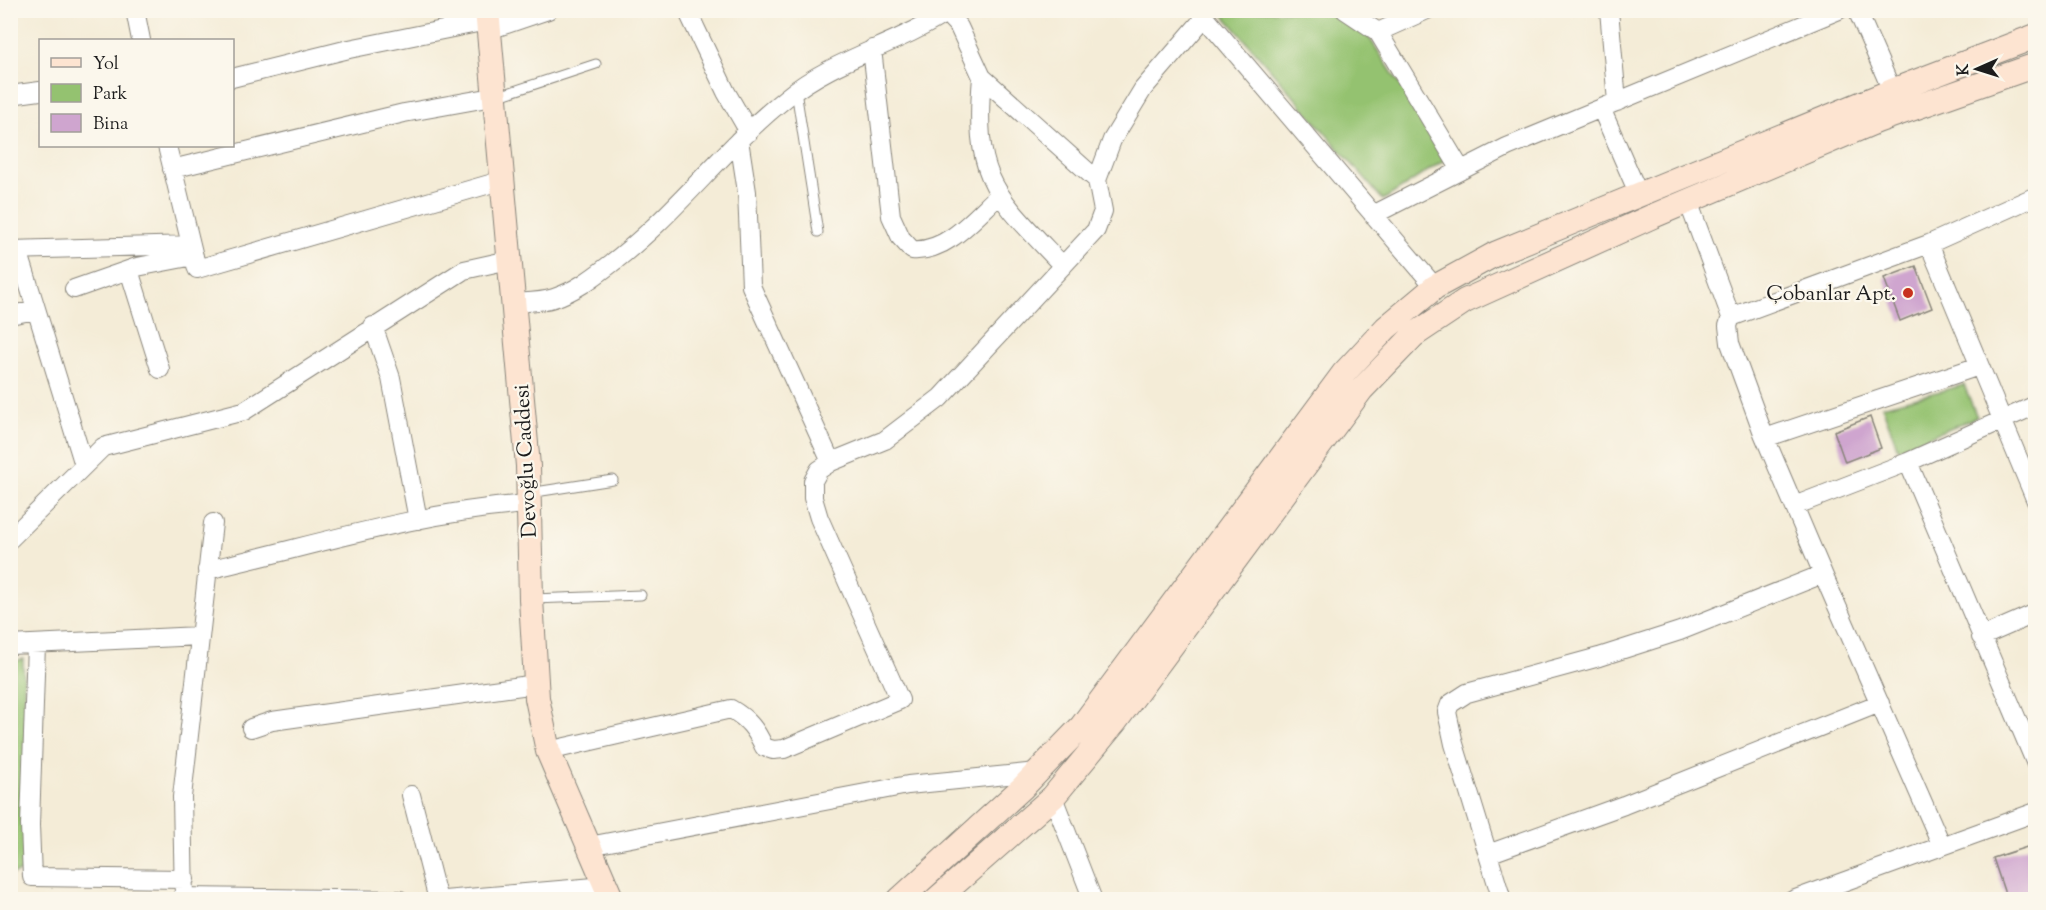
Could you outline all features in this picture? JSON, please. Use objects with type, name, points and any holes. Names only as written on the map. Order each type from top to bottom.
[{"type":"street","points":[[135,10],[141,39]]},
{"type":"street","points":[[234,78],[488,20],[548,10]]},
{"type":"street","points":[[687,10],[744,136],[751,286],[831,462]]},
{"type":"street","points":[[1346,10],[1378,32],[1461,170]]},
{"type":"street","points":[[1378,32],[1427,10]]},
{"type":"street","points":[[1609,10],[1609,105],[1639,195]]},
{"type":"street","points":[[1373,215],[1507,147],[1839,10]]},
{"type":"street","points":[[1857,10],[1892,91]]},
{"type":"street","points":[[513,303],[552,299],[577,289],[633,248],[672,212],[744,136],[812,79],[948,12],[959,27],[982,77],[1097,180]]},
{"type":"street","points":[[548,751],[731,709],[746,718],[756,729],[764,747],[773,750],[784,749],[900,700],[853,597],[813,498],[813,481],[819,470],[831,462],[885,440],[940,398],[1096,230],[1103,211],[1097,180],[1112,140],[1143,89],[1202,14],[1435,287]]},
{"type":"street","name":"Devoğlu Caddesi","points":[[488,20],[529,499],[536,684],[548,751],[609,893]]},
{"type":"street","points":[[899,900],[1038,772],[1082,726],[1344,373],[1386,328],[1435,287],[1497,253],[1892,91],[2036,36]]},
{"type":"street","points":[[872,49],[891,216],[901,238],[912,250],[927,251],[959,233],[999,195]]},
{"type":"street","points":[[936,900],[1053,797],[1115,722],[1361,390],[1414,335],[1465,301],[1688,201],[1877,121],[2036,65]]},
{"type":"street","points":[[982,77],[978,118],[982,158],[992,185],[1063,266]]},
{"type":"street","points":[[10,95],[39,91]]},
{"type":"street","points":[[172,169],[405,113],[493,97]]},
{"type":"street","points":[[167,147],[197,269],[500,181]]},
{"type":"street","points":[[1731,317],[1929,244],[2036,196]]},
{"type":"street","points":[[1688,201],[1731,317],[1728,326],[1730,343],[1765,438],[1942,846]]},
{"type":"street","points":[[1929,244],[2000,420],[2031,476],[2036,501]]},
{"type":"street","points":[[84,465],[36,310],[14,250],[193,251]]},
{"type":"street","points":[[74,289],[193,251]]},
{"type":"street","points":[[10,539],[103,447],[244,411],[464,270],[509,260]]},
{"type":"street","points":[[129,270],[160,369]]},
{"type":"street","points":[[10,315],[36,310]]},
{"type":"street","points":[[374,326],[392,378],[418,520]]},
{"type":"street","points":[[1765,438],[1979,366]]},
{"type":"street","points":[[1794,506],[1908,462],[2036,405]]},
{"type":"street","points":[[1908,462],[2036,764]]},
{"type":"street","points":[[207,570],[418,520],[529,499]]},
{"type":"street","points":[[184,892],[182,796],[213,523]]},
{"type":"street","points":[[1502,900],[1454,744],[1447,712],[1450,704],[1458,697],[1599,657],[1680,631],[1823,574]]},
{"type":"street","points":[[1981,637],[2036,613]]},
{"type":"street","points":[[10,645],[199,636]]},
{"type":"street","points":[[36,644],[30,825],[32,877],[184,892],[400,900]]},
{"type":"street","points":[[251,728],[272,722],[536,684]]},
{"type":"street","points":[[1488,854],[1624,805],[1880,703]]},
{"type":"street","points":[[589,846],[908,785],[1038,772]]},
{"type":"street","points":[[411,795],[438,900]]},
{"type":"street","points":[[1053,797],[1094,900]]},
{"type":"street","points":[[1793,900],[1833,892],[1942,846],[2036,812]]},
{"type":"street","points":[[444,900],[609,893]]},
{"type":"lane","points":[[493,97],[596,64]]},
{"type":"lane","points":[[796,91],[818,232]]},
{"type":"lane","points":[[529,499],[613,480]]},
{"type":"lane","points":[[531,599],[641,595]]},
{"type":"green space","points":[[1220,11],[1334,11],[1365,31],[1448,158],[1383,200]]},
{"type":"green space","points":[[1964,385],[1977,417],[1898,449],[1882,406]]},
{"type":"green space","points":[[23,659],[31,860],[28,869],[11,875],[11,662]]},
{"type":"building","name":"Çobanlar Apt.","points":[[1916,266],[1932,308],[1900,321],[1884,278]]},
{"type":"building","points":[[1870,417],[1881,448],[1845,462],[1834,431]]},
{"type":"building","points":[[2036,844],[2036,900],[2007,900],[1993,858]]},
{"type":"place","name":"Çobanlar Apt.","points":[[1908,293]]}]
